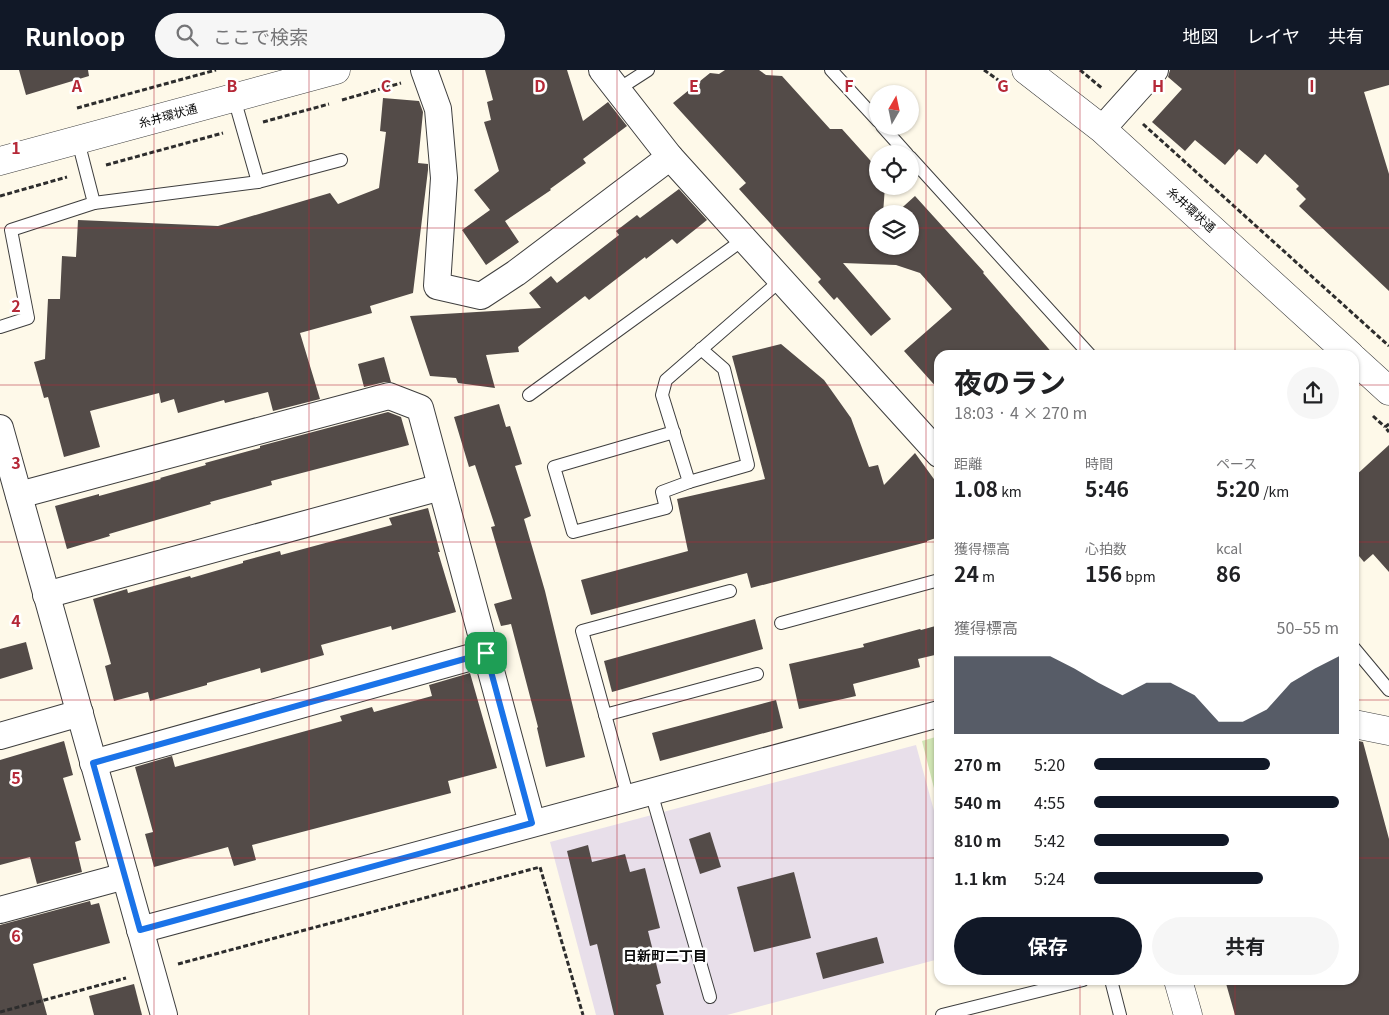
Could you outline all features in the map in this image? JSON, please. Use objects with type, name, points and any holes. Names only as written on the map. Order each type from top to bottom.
[{"type":"street","name":"糸井環状通","points":[[0,161],[336,70]]},
{"type":"street","points":[[424,70],[438,109],[444,178],[437,286],[481,296],[516,273],[670,157]]},
{"type":"street","name":"糸井環状通","points":[[1026,70],[1102,129],[1345,350]]},
{"type":"street","points":[[1102,129],[1155,70]]},
{"type":"street","points":[[610,80],[670,157],[934,448]]},
{"type":"street","points":[[1359,364],[1389,391]]},
{"type":"street","points":[[19,495],[389,396],[420,408],[532,823]]},
{"type":"street","points":[[0,428],[164,1015]]},
{"type":"street","points":[[46,595],[441,487]]},
{"type":"street","points":[[93,763],[486,653]]},
{"type":"street","points":[[0,736],[80,713]]},
{"type":"street","points":[[140,930],[934,715]]},
{"type":"street","points":[[1359,725],[1389,731]]},
{"type":"street","points":[[0,910],[125,876]]},
{"type":"street","points":[[1179,985],[1188,1015]]},
{"type":"lane","points":[[610,80],[648,70]]},
{"type":"lane","points":[[831,70],[869,111]]},
{"type":"lane","points":[[234,98],[258,182]]},
{"type":"lane","points":[[890,135],[899,145]]},
{"type":"lane","points":[[78,141],[94,203]]},
{"type":"lane","points":[[0,327],[28,318],[11,230],[94,203],[258,182],[342,160]]},
{"type":"lane","points":[[919,167],[1085,350]]},
{"type":"lane","points":[[529,395],[744,239]]},
{"type":"lane","points":[[689,482],[662,395],[666,380],[781,280]]},
{"type":"lane","points":[[674,432],[554,467],[573,532],[666,508],[662,492],[748,465],[724,369],[701,349]]},
{"type":"lane","points":[[781,623],[934,581]]},
{"type":"lane","points":[[710,997],[640,795],[605,715],[582,631],[730,591]]},
{"type":"lane","points":[[1359,654],[1389,690]]},
{"type":"lane","points":[[605,715],[757,674]]},
{"type":"lane","points":[[942,1015],[1063,985]]},
{"type":"lane","points":[[1112,985],[1120,1015]]},
{"type":"path","points":[[75,109],[216,70]]},
{"type":"path","points":[[1080,70],[1123,106],[1389,346]]},
{"type":"path","points":[[1389,424],[1385,427],[1389,432]]},
{"type":"path","points":[[0,1012],[540,867],[583,1015]]},
{"type":"shaded area","points":[[916,745],[934,811],[934,960],[727,1015],[596,1015],[550,842]]},
{"type":"green space","points":[[934,737],[934,788],[922,741]]},
{"type":"building","points":[[19,70],[88,70],[89,76],[26,95]]},
{"type":"building","points":[[485,70],[567,70],[583,121],[608,102],[627,126],[583,159],[586,163],[551,190],[505,221],[519,242],[486,265],[462,230],[490,210],[474,190],[499,171],[484,122],[491,120],[487,102],[493,100]]},
{"type":"building","points":[[725,70],[759,70],[766,75],[782,76],[830,129],[842,129],[869,159],[869,195],[884,195],[884,205],[869,205],[869,255],[919,255],[919,205],[905,205],[915,196],[984,272],[1050,350],[934,350],[934,384],[904,351],[952,309],[920,273],[896,265],[843,263],[891,319],[871,336],[837,297],[834,300],[818,282],[821,279],[739,189],[746,183],[673,103],[710,73],[719,74]]},
{"type":"building","points":[[1170,70],[1389,70],[1389,85],[1364,92],[1389,174],[1389,291],[1299,206],[1306,199],[1296,189],[1299,186],[1265,154],[1257,164],[1239,149],[1225,165],[1195,140],[1185,151],[1152,122],[1182,89],[1168,77]]},
{"type":"building","points":[[383,98],[419,101],[423,112],[418,163],[428,164],[428,170],[413,293],[370,306],[372,313],[300,333],[320,399],[273,411],[268,392],[225,403],[224,400],[178,413],[174,399],[161,403],[159,393],[90,411],[100,447],[64,457],[48,397],[44,398],[34,362],[45,359],[48,299],[60,299],[62,256],[76,257],[78,220],[218,226],[330,193],[338,204],[379,188],[386,132],[380,131]]},
{"type":"building","points":[[679,189],[707,220],[677,244],[672,239],[646,259],[645,257],[589,300],[585,296],[518,347],[519,352],[486,355],[495,388],[458,383],[456,378],[430,376],[410,316],[541,308],[529,293],[551,276],[557,283],[619,235],[616,231],[637,215],[640,218]]},
{"type":"building","points":[[781,344],[824,380],[851,418],[869,467],[878,465],[884,485],[915,453],[934,479],[934,539],[751,588],[747,573],[591,615],[581,580],[688,551],[677,499],[765,479],[732,356]]},
{"type":"building","points":[[384,357],[391,382],[364,387],[358,364]]},
{"type":"building","points":[[499,404],[506,427],[510,426],[522,464],[515,466],[531,516],[524,519],[545,591],[585,757],[546,767],[538,727],[511,624],[501,626],[494,604],[512,599],[491,527],[495,526],[475,465],[469,467],[454,417]]},
{"type":"building","points":[[388,412],[401,417],[409,445],[271,481],[272,485],[210,502],[211,504],[109,534],[110,536],[67,549],[55,506],[161,479],[206,465],[205,463],[260,448],[260,446]]},
{"type":"building","points":[[1389,445],[1389,572],[1373,554],[1364,562],[1359,556],[1359,472]]},
{"type":"building","points":[[428,508],[440,552],[438,552],[456,612],[392,630],[391,626],[321,645],[324,655],[261,673],[260,668],[150,701],[148,692],[114,701],[105,666],[111,664],[93,599],[127,589],[128,593],[190,576],[191,578],[280,551],[281,555],[392,525],[389,518]]},
{"type":"building","points":[[755,619],[763,649],[612,692],[604,661]]},
{"type":"building","points":[[934,626],[934,655],[918,659],[920,667],[853,684],[856,696],[799,709],[789,664],[864,647],[863,644]]},
{"type":"building","points":[[26,642],[33,669],[0,679],[0,649]]},
{"type":"building","points":[[470,673],[497,768],[448,781],[451,793],[252,845],[256,860],[234,866],[228,847],[154,867],[145,834],[153,832],[135,767],[172,756],[175,767],[342,721],[340,716],[372,707],[374,712],[432,696],[429,685]]},
{"type":"building","points":[[776,700],[783,728],[660,761],[652,733]]},
{"type":"building","points":[[64,741],[73,775],[63,778],[81,840],[75,842],[82,872],[37,884],[30,857],[0,865],[0,760]]},
{"type":"building","points":[[1359,741],[1363,742],[1389,839],[1389,1015],[1235,1015],[1226,985],[1359,985]]},
{"type":"building","points":[[710,832],[721,867],[700,874],[689,839]]},
{"type":"building","points":[[588,845],[592,862],[625,854],[630,872],[645,868],[660,928],[648,931],[661,983],[656,985],[664,1015],[614,1015],[597,944],[590,946],[567,851]]},
{"type":"building","points":[[794,872],[811,938],[754,952],[737,887]]},
{"type":"building","points":[[90,901],[91,905],[99,903],[110,943],[33,964],[47,1015],[0,1015],[0,925]]},
{"type":"building","points":[[877,937],[884,963],[823,979],[816,953]]},
{"type":"building","points":[[134,984],[142,1015],[94,1015],[89,996]]},
{"type":"district","name":"日新町二丁目","points":[[665,956]]},
{"type":"route","points":[[486,653],[532,823],[140,930],[93,763],[486,653]]}]
